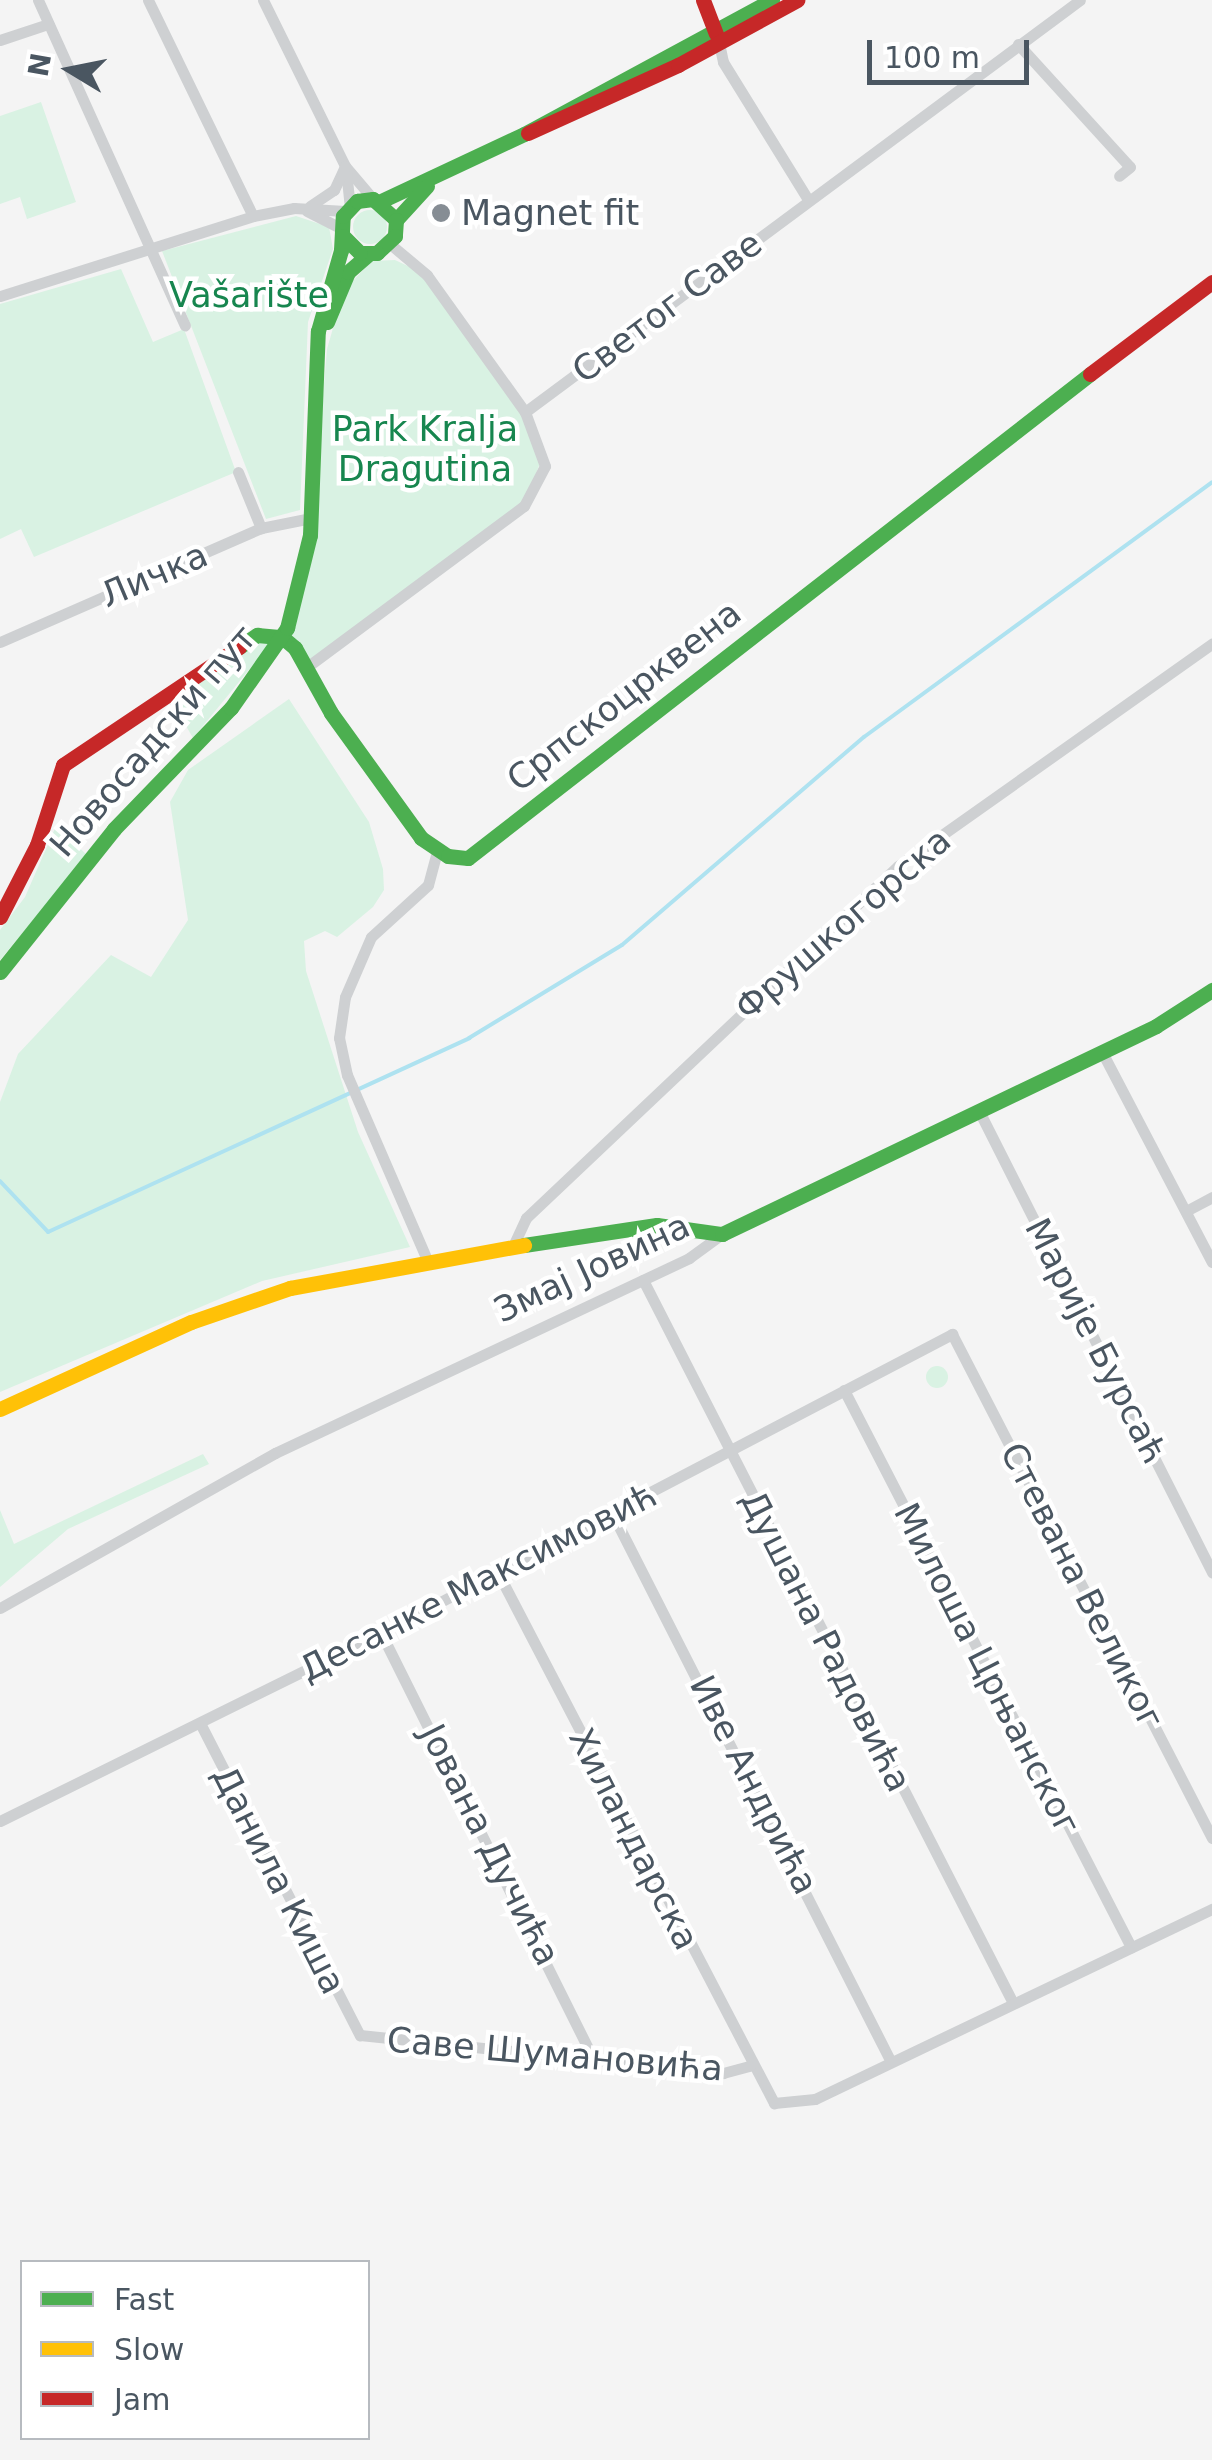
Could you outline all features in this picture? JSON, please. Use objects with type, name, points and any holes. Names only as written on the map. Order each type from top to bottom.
[{"type":"street","points":[[38,0],[185,324]]},
{"type":"street","points":[[148,0],[253,216]]},
{"type":"street","points":[[263,0],[345,166],[396,220]]},
{"type":"street","points":[[703,0],[723,62],[809,201]]},
{"type":"street","points":[[716,36],[772,0]]},
{"type":"street","points":[[0,296],[253,216],[348,208],[377,200],[439,176],[716,36],[797,0]]},
{"type":"street","name":"Светог Саве","points":[[525,412],[1080,0]]},
{"type":"street","points":[[0,40],[48,24]]},
{"type":"street","points":[[1018,44],[1130,167],[1118,176]]},
{"type":"street","points":[[303,209],[326,198],[345,166]]},
{"type":"street","points":[[345,166],[348,208]]},
{"type":"street","points":[[307,667],[524,506],[544,466],[525,412],[427,275],[390,244],[396,220],[439,176]]},
{"type":"street","name":"Новосадски пут","points":[[0,972],[114,830],[231,708],[282,638],[298,594],[312,518],[320,311],[348,208]]},
{"type":"street","points":[[303,209],[369,254]]},
{"type":"street","name":"Новосадски пут","points":[[320,350],[338,290],[369,254],[390,244]]},
{"type":"street","name":"Српскоцрквена","points":[[437,851],[468,858],[866,542],[1212,282]]},
{"type":"street","points":[[238,472],[262,528]]},
{"type":"street","name":"Личка","points":[[0,642],[262,528],[312,518]]},
{"type":"street","points":[[0,917],[37,845],[63,765],[244,640],[282,638],[307,667],[379,782],[437,851],[434,878],[371,937],[358,962],[339,1038],[346,1074],[428,1262]]},
{"type":"street","name":"Фрушкогорска","points":[[513,1246],[526,1218],[898,866],[1212,644]]},
{"type":"street","name":"Змај Јовина","points":[[0,1608],[274,1452],[643,1280],[722,1234],[1102,1052],[1212,990]]},
{"type":"street","points":[[1102,1052],[1212,1262]]},
{"type":"street","name":"Марије Бурсаћ","points":[[979,1111],[1212,1572]]},
{"type":"street","points":[[1186,1210],[1212,1197]]},
{"type":"street","points":[[0,1409],[249,1300],[428,1262],[642,1226],[722,1234]]},
{"type":"street","name":"Душана Радовића","points":[[643,1280],[1012,2001]]},
{"type":"street","name":"Десанке Максимовић","points":[[0,1821],[381,1634],[952,1334]]},
{"type":"street","name":"Стевана Великог","points":[[952,1334],[1212,1838]]},
{"type":"street","name":"Милоша Црњанског","points":[[844,1390],[1130,1947]]},
{"type":"street","name":"Иве Андрића","points":[[612,1513],[890,2060]]},
{"type":"street","name":"Хиландарска","points":[[498,1573],[750,2066],[774,2102],[816,2099],[890,2060]]},
{"type":"street","name":"Јована Дучића","points":[[381,1634],[593,2058]]},
{"type":"street","name":"Данила Киша","points":[[200,1723],[360,2035]]},
{"type":"street","points":[[890,2060],[1212,1909]]},
{"type":"street","name":"Саве Шумановића","points":[[360,2035],[723,2072],[750,2066]]},
{"type":"green space","points":[[41,102],[76,202],[27,219],[20,197],[0,204],[0,116]]},
{"type":"green space","points":[[370,210],[382,215],[387,227],[382,239],[370,244],[358,239],[353,227],[358,215]]},
{"type":"green space","name":"Vašarište","points":[[296,216],[329,227],[333,249],[308,322],[300,510],[266,519],[162,251]]},
{"type":"green space","name":"Park Kralja Dragutina","points":[[395,260],[427,275],[525,412],[543,455],[524,506],[307,667],[282,637],[307,582],[327,349],[344,290],[372,261]]},
{"type":"green space","points":[[121,269],[153,342],[184,329],[236,472],[34,557],[21,529],[0,539],[0,304]]},
{"type":"green space","points":[[258,641],[271,643],[193,738],[171,700]]},
{"type":"green space","points":[[289,699],[369,822],[383,869],[384,890],[373,907],[337,937],[325,931],[304,941],[306,971],[358,1132],[410,1247],[262,1281],[0,1392],[0,1102],[18,1054],[111,955],[151,977],[188,920],[170,802],[188,770]]},
{"type":"green space","points":[[56,826],[87,855],[0,960],[0,930],[25,897]]},
{"type":"green space","points":[[933,1366],[941,1366],[948,1377],[941,1388],[933,1388],[926,1381],[926,1373]]},
{"type":"green space","points":[[203,1454],[209,1464],[68,1529],[0,1587],[0,1510],[14,1544]]},
{"type":"waterway","points":[[0,1181],[48,1232],[469,1038],[622,945],[864,737],[1212,482]]},
{"type":"traffic: fast","points":[[381,201],[524,134],[772,0]]},
{"type":"traffic: fast","points":[[396,220],[427,186]]},
{"type":"traffic: fast","points":[[0,972],[114,829],[231,708],[287,628],[310,535],[318,331],[341,250],[343,216],[357,201],[373,199],[396,220],[395,236],[377,253],[360,253],[343,236]]},
{"type":"traffic: fast","points":[[327,322],[348,272],[369,254]]},
{"type":"traffic: fast","points":[[239,647],[257,635],[282,637],[295,648],[331,713],[421,838],[448,856],[468,858],[1090,374]]},
{"type":"traffic: fast","points":[[524,1245],[657,1225],[722,1234],[1156,1026],[1212,990]]},
{"type":"traffic: slow","points":[[0,1409],[191,1322],[290,1288],[524,1245]]},
{"type":"traffic: jam","points":[[703,0],[716,34]]},
{"type":"traffic: jam","points":[[528,133],[678,65],[797,0]]},
{"type":"traffic: jam","points":[[1090,374],[1212,282]]},
{"type":"traffic: jam","points":[[0,917],[37,845],[63,765],[239,647]]},
{"type":"place","name":"Magnet fit","points":[[441,213]]}]
